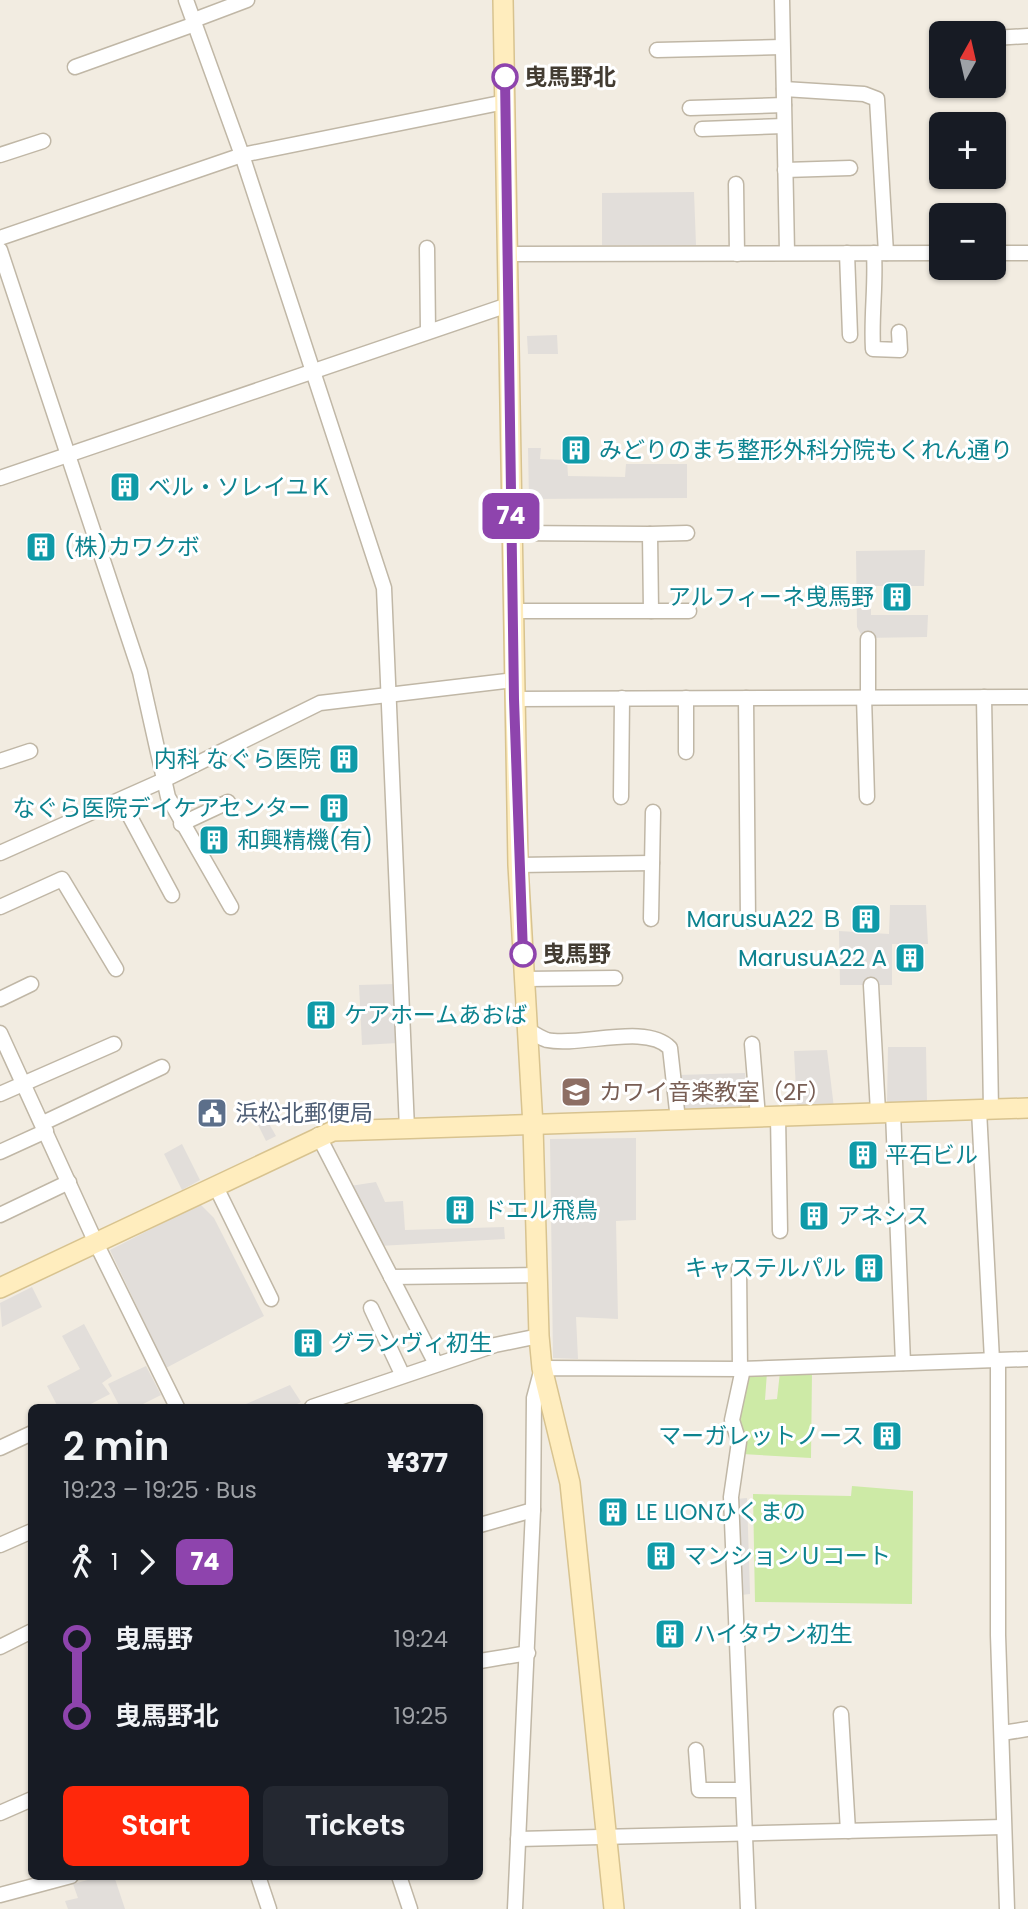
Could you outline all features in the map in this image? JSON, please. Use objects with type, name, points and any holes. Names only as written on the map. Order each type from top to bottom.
[{"type":"street","points":[[187,0],[242,155],[384,588],[407,1129]]},
{"type":"street","points":[[75,67],[247,0]]},
{"type":"street","points":[[503,0],[518,865],[533,1126],[539,1336],[542,1368],[570,1483],[614,1909]]},
{"type":"street","points":[[782,0],[787,252]]},
{"type":"street","points":[[1006,37],[1028,36]]},
{"type":"street","points":[[657,50],[782,47]]},
{"type":"street","points":[[783,89],[864,94],[877,99],[880,253],[876,294],[870,317],[873,349],[900,349],[900,332]]},
{"type":"street","points":[[0,239],[242,155],[505,102]]},
{"type":"street","points":[[690,108],[784,105]]},
{"type":"street","points":[[702,129],[784,126]]},
{"type":"street","points":[[0,155],[43,141]]},
{"type":"street","points":[[785,170],[850,168]]},
{"type":"street","points":[[736,184],[737,254]]},
{"type":"street","points":[[427,248],[428,331]]},
{"type":"street","points":[[0,250],[140,672],[168,797],[181,824],[231,906]]},
{"type":"street","points":[[847,253],[850,335]]},
{"type":"street","points":[[506,254],[929,253]]},
{"type":"street","points":[[1006,253],[1028,253]]},
{"type":"street","points":[[0,478],[508,306]]},
{"type":"street","points":[[511,533],[687,533]]},
{"type":"street","points":[[650,534],[651,611]]},
{"type":"street","points":[[513,611],[689,611]]},
{"type":"street","points":[[867,797],[868,639]]},
{"type":"street","points":[[0,853],[164,780],[320,702],[388,693],[514,690],[622,698],[1028,697]]},
{"type":"street","points":[[984,697],[985,1110],[995,1360],[1003,1826],[1007,1909]]},
{"type":"street","points":[[621,797],[622,698]]},
{"type":"street","points":[[686,698],[686,752]]},
{"type":"street","points":[[747,698],[748,921]]},
{"type":"street","points":[[0,761],[30,751]]},
{"type":"street","points":[[121,800],[172,895]]},
{"type":"street","points":[[181,824],[228,802]]},
{"type":"street","points":[[651,919],[653,812]]},
{"type":"street","points":[[518,865],[652,863]]},
{"type":"street","points":[[0,907],[62,879],[116,969]]},
{"type":"street","points":[[525,979],[615,978]]},
{"type":"street","points":[[0,999],[31,984]]},
{"type":"street","points":[[871,985],[885,1112],[903,1363]]},
{"type":"street","points":[[527,1031],[546,1040],[646,1037],[667,1044],[670,1048],[677,1120]]},
{"type":"street","points":[[0,1033],[96,1242],[176,1404]]},
{"type":"street","points":[[0,1094],[114,1044]]},
{"type":"street","points":[[752,1044],[758,1117]]},
{"type":"street","points":[[0,1152],[162,1067]]},
{"type":"street","points":[[0,1288],[318,1135],[332,1131],[1028,1108]]},
{"type":"street","points":[[778,1116],[780,1231]]},
{"type":"street","points":[[318,1135],[436,1364]]},
{"type":"street","points":[[0,1214],[69,1182]]},
{"type":"street","points":[[215,1185],[271,1299]]},
{"type":"street","points":[[739,1268],[742,1368],[732,1420],[738,1443],[731,1497],[748,1909]]},
{"type":"street","points":[[391,1277],[539,1275]]},
{"type":"street","points":[[371,1308],[402,1374]]},
{"type":"street","points":[[320,1404],[402,1374],[495,1345],[539,1336]]},
{"type":"street","points":[[542,1368],[742,1368],[1028,1359]]},
{"type":"street","points":[[515,1909],[528,1653],[534,1398],[542,1368]]},
{"type":"street","points":[[0,1448],[28,1435]]},
{"type":"street","points":[[483,1524],[533,1510]]},
{"type":"street","points":[[0,1545],[28,1533]]},
{"type":"street","points":[[0,1647],[28,1633]]},
{"type":"street","points":[[483,1660],[528,1653]]},
{"type":"street","points":[[841,1714],[848,1831]]},
{"type":"street","points":[[1002,1733],[1028,1729]]},
{"type":"street","points":[[696,1750],[699,1790],[743,1790]]},
{"type":"street","points":[[0,1813],[28,1802]]},
{"type":"street","points":[[519,1839],[606,1839],[1003,1826]]},
{"type":"street","points":[[0,1895],[56,1880]]},
{"type":"street","points":[[259,1880],[270,1909]]},
{"type":"street","points":[[400,1880],[410,1909]]},
{"type":"green space","points":[[812,1371],[811,1458],[742,1454],[736,1421],[748,1373],[767,1372],[765,1400],[777,1399],[780,1372]]},
{"type":"green space","points":[[852,1486],[913,1491],[912,1604],[755,1602],[753,1494],[851,1496]]},
{"type":"shaded area","points":[[694,192],[696,245],[602,245],[602,193]]},
{"type":"shaded area","points":[[557,335],[558,354],[528,354],[527,336]]},
{"type":"shaded area","points":[[528,448],[541,448],[540,459],[567,460],[568,476],[625,477],[626,464],[687,464],[687,498],[529,499]]},
{"type":"shaded area","points":[[925,550],[924,586],[866,586],[866,608],[871,609],[871,615],[928,615],[927,637],[863,638],[857,627],[856,551]]},
{"type":"shaded area","points":[[890,905],[926,905],[928,944],[892,944],[892,985],[840,985],[839,931],[889,934]]},
{"type":"shaded area","points":[[395,984],[398,1043],[362,1045],[359,985]]},
{"type":"shaded area","points":[[888,1047],[926,1047],[927,1102],[887,1103]]},
{"type":"shaded area","points":[[827,1050],[834,1108],[797,1109],[794,1051]]},
{"type":"shaded area","points":[[745,1073],[747,1094],[740,1110],[685,1113],[679,1104],[678,1075]]},
{"type":"shaded area","points":[[259,1106],[276,1136],[266,1141],[251,1111]]},
{"type":"shaded area","points":[[636,1138],[636,1220],[616,1221],[618,1319],[576,1317],[578,1359],[553,1358],[550,1139]]},
{"type":"shaded area","points":[[182,1144],[200,1180],[182,1190],[164,1154]]},
{"type":"shaded area","points":[[376,1182],[385,1202],[403,1201],[405,1230],[504,1227],[505,1239],[379,1246],[350,1186]]},
{"type":"shaded area","points":[[200,1204],[214,1218],[264,1316],[166,1368],[110,1250]]},
{"type":"shaded area","points":[[32,1287],[42,1307],[2,1327],[0,1303]]},
{"type":"shaded area","points":[[84,1324],[112,1376],[102,1383],[110,1394],[91,1404],[56,1404],[47,1386],[80,1369],[62,1336]]},
{"type":"shaded area","points":[[146,1366],[161,1395],[143,1404],[118,1404],[108,1384]]},
{"type":"shaded area","points":[[290,1385],[301,1402],[297,1404],[246,1404]]},
{"type":"shaded area","points":[[747,1498],[750,1594],[741,1595],[736,1499]]},
{"type":"shaded area","points":[[88,1880],[115,1880],[125,1909],[68,1909],[65,1901],[78,1898],[73,1884]]},
{"type":"bus line","name":"74","points":[[505,77],[514,699],[523,954]]},
{"type":"place","name":"曳馬野北","points":[[505,77]]},
{"type":"place","name":"みどりのまち整形外科分院もくれん通り","points":[[576,450]]},
{"type":"place","name":"ベル・ソレイユＫ","points":[[125,487]]},
{"type":"place","name":"(株)カワクボ","points":[[41,547]]},
{"type":"place","name":"アルフィーネ曵馬野","points":[[897,597]]},
{"type":"place","name":"内科 なぐら医院","points":[[344,759]]},
{"type":"place","name":"なぐら医院デイケアセンター","points":[[334,808]]},
{"type":"place","name":"和興精機(有)","points":[[214,840]]},
{"type":"place","name":"MarusuA22 Ｂ","points":[[866,919]]},
{"type":"place","name":"曳馬野","points":[[523,954]]},
{"type":"place","name":"MarusuA22 A","points":[[910,958]]},
{"type":"place","name":"ケアホームあおば","points":[[321,1015]]},
{"type":"place","name":"カワイ音楽教室（2F）","points":[[576,1092]]},
{"type":"place","name":"浜松北郵便局","points":[[212,1113]]},
{"type":"place","name":"平石ビル","points":[[863,1155]]},
{"type":"place","name":"ドエル飛鳥","points":[[460,1210]]},
{"type":"place","name":"アネシス","points":[[814,1216]]},
{"type":"place","name":"キャステルパル","points":[[869,1268]]},
{"type":"place","name":"グランヴィ初生","points":[[308,1343]]},
{"type":"place","name":"マーガレットノース","points":[[887,1436]]},
{"type":"place","name":"LE LIONひくまの","points":[[613,1512]]},
{"type":"place","name":"マンションＵコート","points":[[661,1556]]},
{"type":"place","name":"ハイタウン初生","points":[[670,1634]]}]
